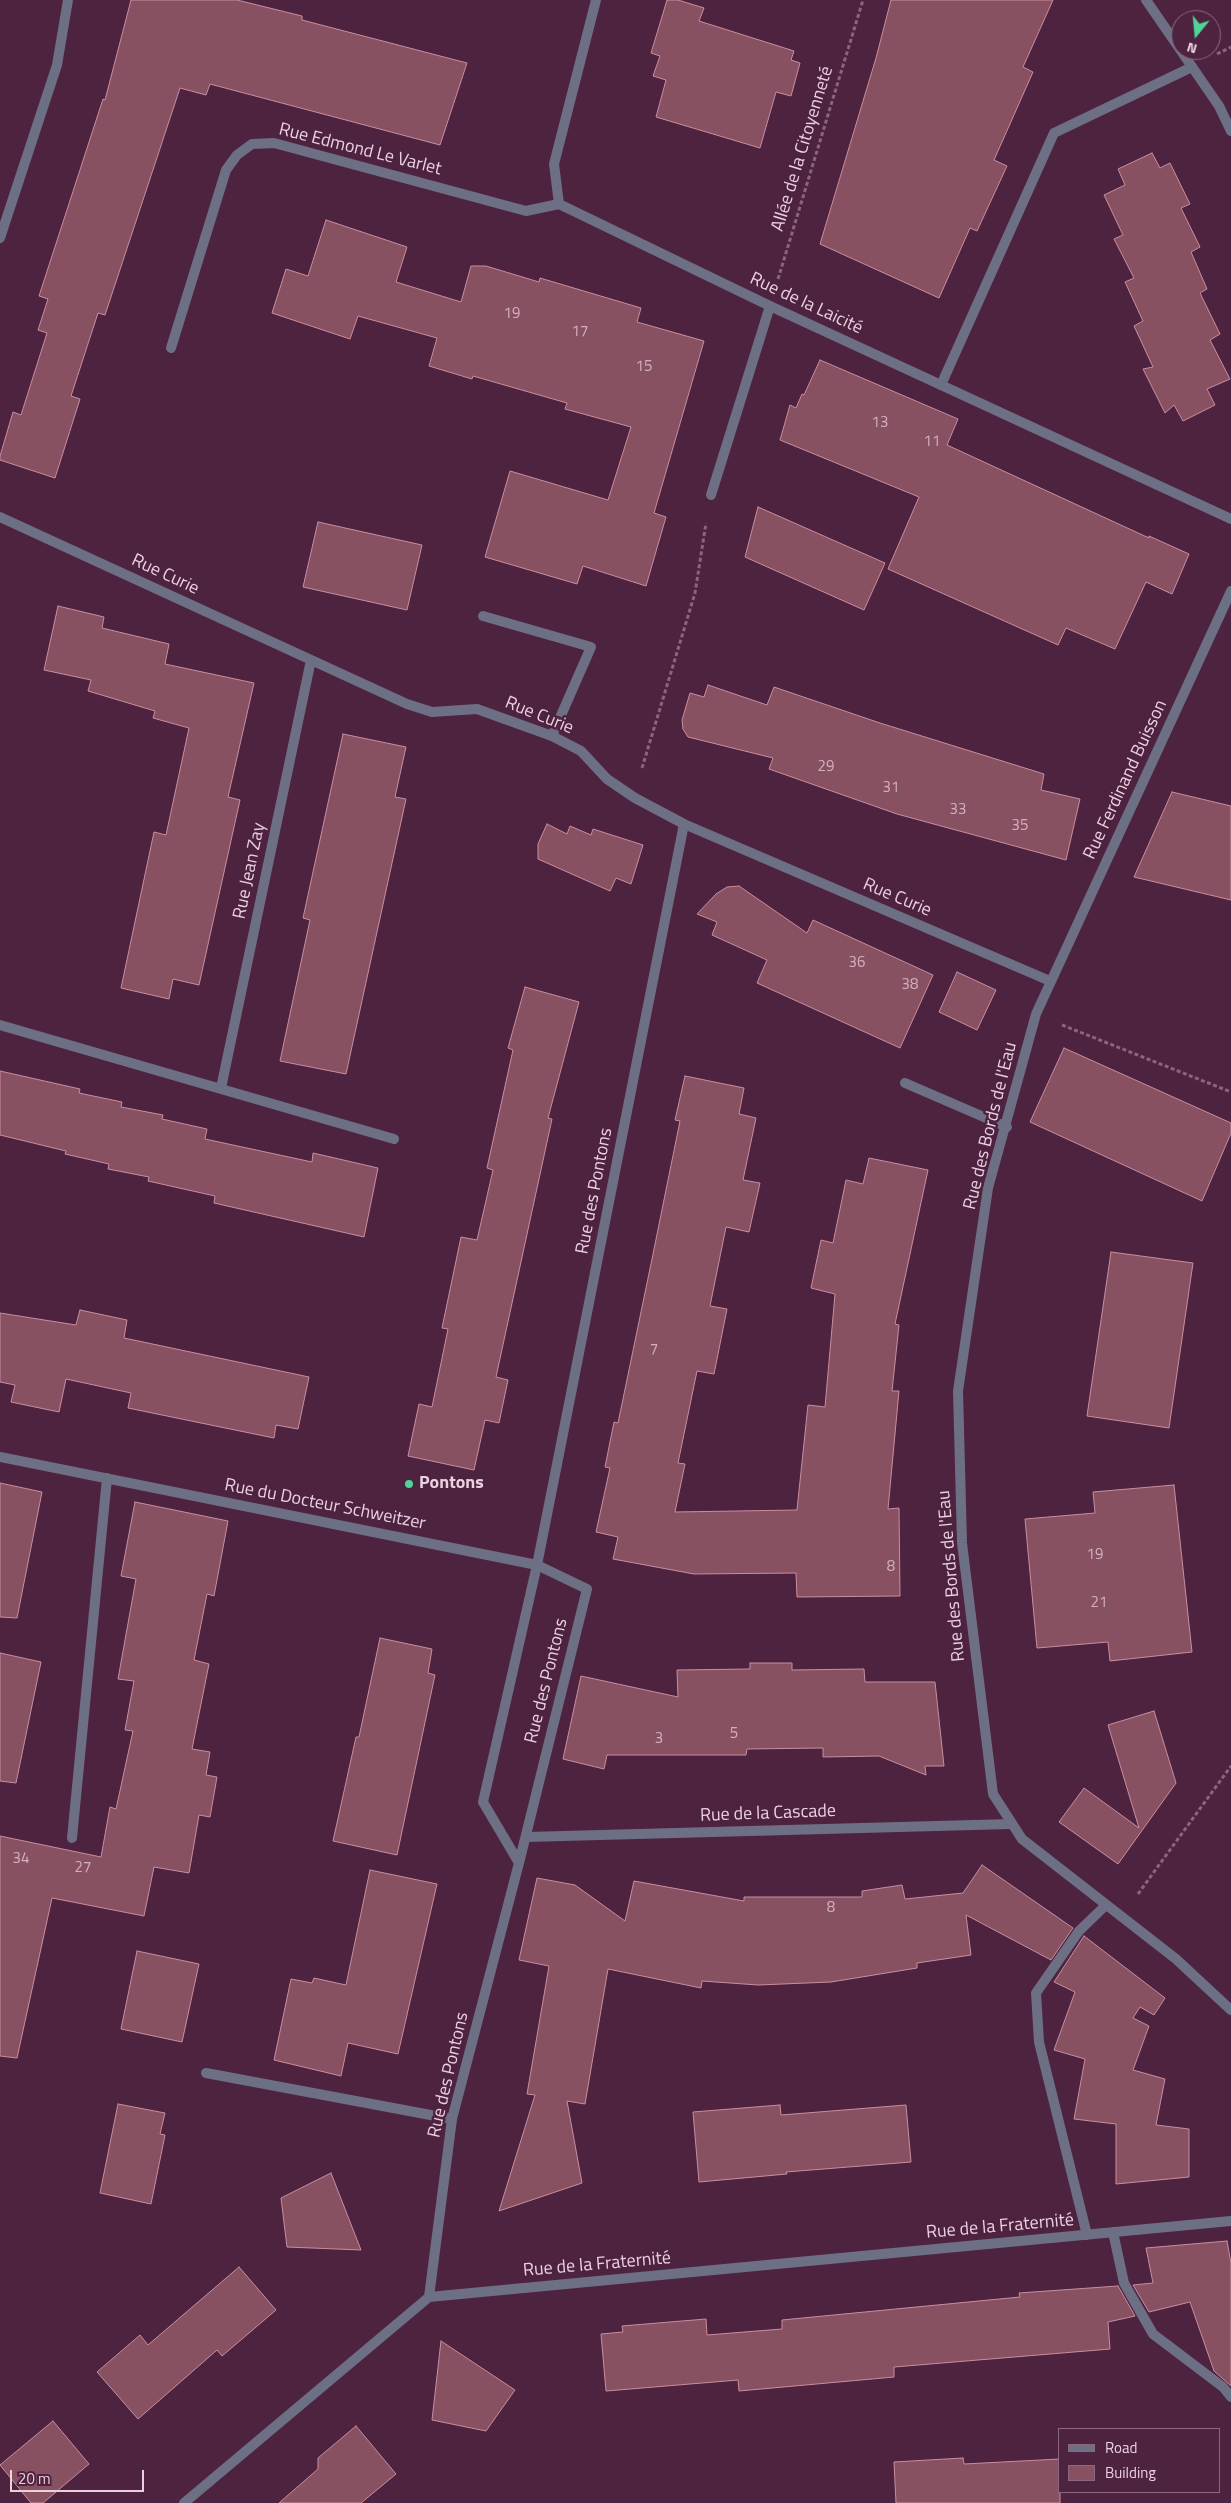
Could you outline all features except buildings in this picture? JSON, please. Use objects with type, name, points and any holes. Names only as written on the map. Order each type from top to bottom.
[{"type":"street","points":[[0,238],[57,65],[68,0]]},
{"type":"street","points":[[560,204],[554,164],[596,0]]},
{"type":"street","points":[[1146,0],[1218,106],[1231,132]]},
{"type":"street","points":[[941,385],[1054,133],[1192,67]]},
{"type":"street","name":"Rue Edmond Le Varlet","points":[[171,348],[226,170],[237,155],[252,144],[274,143],[526,211],[560,204]]},
{"type":"street","name":"Rue de la Laicité","points":[[560,204],[770,306],[1231,519]]},
{"type":"street","points":[[711,495],[770,306]]},
{"type":"street","name":"Rue Curie","points":[[0,518],[406,704],[432,712],[477,709],[552,736],[580,751],[607,779],[634,798],[684,824],[1050,981]]},
{"type":"street","name":"Rue Ferdinand Buisson","points":[[1050,981],[1231,591]]},
{"type":"street","points":[[483,616],[591,647],[552,736]]},
{"type":"street","name":"Rue Jean Zay","points":[[221,1088],[311,660]]},
{"type":"street","name":"Rue des Pontons","points":[[519,1863],[483,1802],[537,1565],[684,824]]},
{"type":"street","name":"Rue des Bords de l'Eau","points":[[1050,981],[1036,1014],[1007,1127],[988,1188],[958,1391],[962,1542],[993,1794],[1022,1839],[1176,1959],[1231,2010]]},
{"type":"street","points":[[0,1025],[394,1138]]},
{"type":"street","points":[[905,1083],[1007,1127]]},
{"type":"street","name":"Rue du Docteur Schweitzer","points":[[0,1457],[537,1565]]},
{"type":"street","points":[[72,1838],[107,1478]]},
{"type":"street","name":"Rue des Pontons","points":[[429,2297],[452,2119],[526,1837],[587,1589],[537,1565]]},
{"type":"street","name":"Rue de la Cascade","points":[[526,1837],[1011,1824]]},
{"type":"street","name":"Rue de la Fraternité","points":[[1087,2235],[1039,2042],[1036,1993],[1079,1931],[1106,1905]]},
{"type":"street","points":[[206,2073],[452,2119]]},
{"type":"street","name":"Rue de la Fraternité","points":[[429,2297],[1231,2221]]},
{"type":"street","points":[[1113,2232],[1124,2283],[1153,2334],[1223,2387],[1231,2397]]},
{"type":"street","points":[[184,2503],[429,2297]]},
{"type":"path","name":"Allée de la Citoyenneté","points":[[770,306],[863,0]]},
{"type":"path","points":[[634,798],[653,728],[695,593],[711,495]]},
{"type":"path","points":[[1036,1014],[1231,1092]]},
{"type":"path","points":[[1121,1916],[1231,1766]]},
{"type":"place","name":"Pontons","points":[[409,1484]]}]
